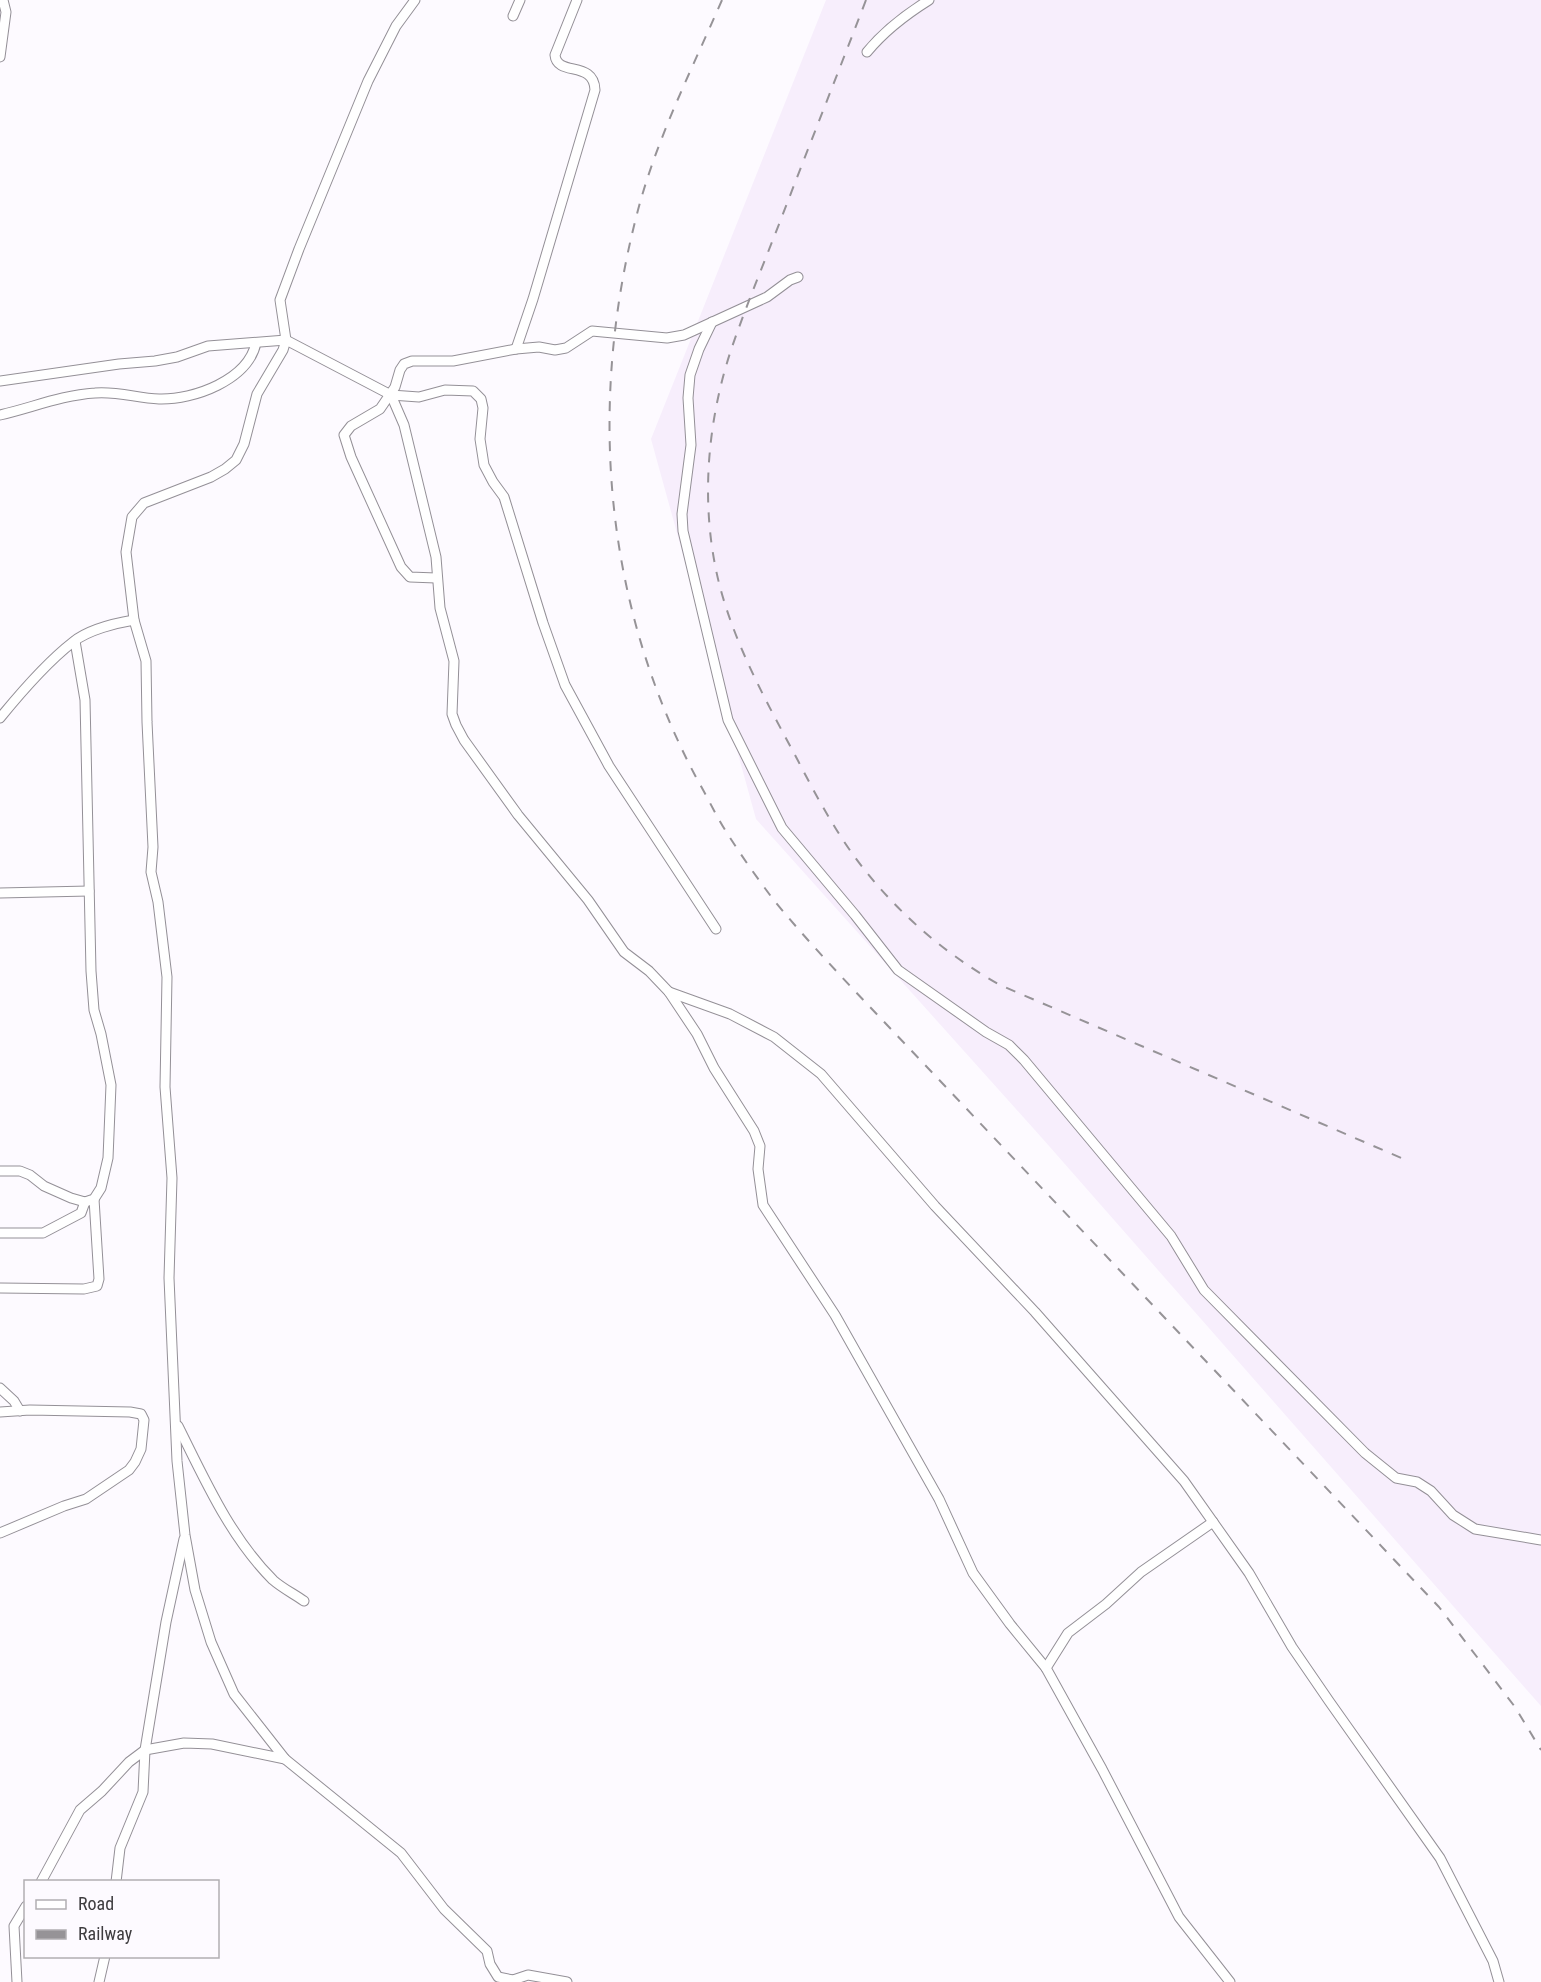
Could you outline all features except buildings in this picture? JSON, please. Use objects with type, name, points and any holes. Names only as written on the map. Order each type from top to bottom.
[{"type":"street","points":[[0,57],[6,12],[3,0]]},
{"type":"street","points":[[415,0],[396,26],[368,81],[299,249],[280,300],[286,340],[283,350],[257,394],[249,428],[236,460],[211,477],[144,503],[132,516],[126,552],[134,620],[146,661],[153,847],[151,872],[158,902],[167,977],[165,1088],[172,1178],[169,1278],[184,1535],[195,1590],[211,1642],[234,1694],[285,1759],[401,1853],[444,1909],[487,1952],[490,1964],[498,1977],[513,1980],[528,1975],[567,1982]]},
{"type":"street","points":[[513,16],[520,0]]},
{"type":"street","points":[[516,349],[595,90],[595,81],[590,75],[560,65],[555,59],[577,0]]},
{"type":"street","points":[[867,52],[882,34],[902,17],[929,0]]},
{"type":"street","points":[[436,578],[416,578],[405,573],[387,540],[346,444],[346,430],[380,409],[391,395],[404,364],[412,361],[453,362],[516,349],[539,347],[555,350],[566,348],[592,331],[667,338],[684,335],[767,297],[790,280],[798,277]]},
{"type":"street","points":[[712,322],[690,375],[688,398],[691,445],[684,494],[683,531],[728,720],[782,828],[898,970],[986,1032],[1009,1045],[1024,1059],[1171,1236],[1204,1290],[1365,1453],[1396,1478],[1418,1482],[1431,1491],[1453,1515],[1475,1529],[1541,1540]]},
{"type":"street","points":[[0,381],[155,361],[177,357],[208,346],[286,340],[391,395],[418,397],[445,390],[473,392],[481,399],[483,408],[480,440],[484,465],[504,497],[565,685],[609,766],[716,929]]},
{"type":"street","points":[[0,416],[80,394],[105,392],[166,399],[201,392],[226,382],[241,371],[254,355],[256,343]]},
{"type":"street","points":[[391,395],[404,425],[436,557],[440,608],[454,661],[452,714],[464,740],[518,815],[588,900],[624,952],[649,971],[669,992],[696,1034],[714,1068],[754,1131],[760,1146],[759,1179],[763,1204],[835,1315],[939,1499],[973,1573],[1046,1668],[1102,1769],[1179,1917],[1230,1982]]},
{"type":"street","points":[[0,718],[18,695],[75,641],[105,627],[134,620]]},
{"type":"street","points":[[0,1233],[43,1233],[81,1213],[101,1188],[108,1158],[111,1085],[94,1010],[85,700],[75,641]]},
{"type":"street","points":[[0,893],[89,891]]},
{"type":"street","points":[[669,992],[730,1014],[774,1037],[821,1074],[934,1206],[1035,1312],[1176,1472],[1249,1573],[1292,1647],[1322,1692],[1440,1858],[1494,1961],[1499,1982]]},
{"type":"street","points":[[0,1171],[20,1171],[30,1174],[44,1186],[90,1201]]},
{"type":"street","points":[[0,1288],[97,1286],[99,1279],[90,1201]]},
{"type":"street","points":[[0,1388],[14,1401],[20,1411]]},
{"type":"street","points":[[0,1412],[130,1412],[141,1414],[144,1420],[141,1449],[129,1470],[86,1499],[0,1533]]},
{"type":"street","points":[[176,1421],[234,1532],[274,1581],[304,1601]]},
{"type":"street","points":[[1046,1668],[1068,1633],[1106,1604],[1141,1572],[1213,1522]]},
{"type":"street","points":[[116,1880],[120,1848],[143,1792],[145,1750],[166,1622],[184,1535]]},
{"type":"street","points":[[42,1880],[81,1810],[129,1762],[145,1750],[184,1743],[213,1744],[285,1759]]},
{"type":"street","points":[[17,1982],[13,1942],[14,1926],[24,1909]]},
{"type":"street","points":[[99,1982],[105,1958]]},
{"type":"street","points":[[1216,1964],[1220,1982]]},
{"type":"shaded area","points":[[826,0],[1541,0],[1541,1706],[1042,1138],[756,819],[651,439]]},
{"type":"railway","points":[[722,0],[676,104],[646,183],[622,283],[612,356],[610,429],[613,502],[624,573],[641,644],[666,714],[723,827],[782,911],[852,988],[1439,1607],[1515,1707],[1541,1750]]},
{"type":"railway","points":[[866,0],[743,317],[731,350],[716,408],[711,438],[708,498],[714,558],[720,587],[734,631],[753,673],[815,792],[852,853],[869,876],[908,918],[952,954],[1000,985],[1406,1160]]}]
